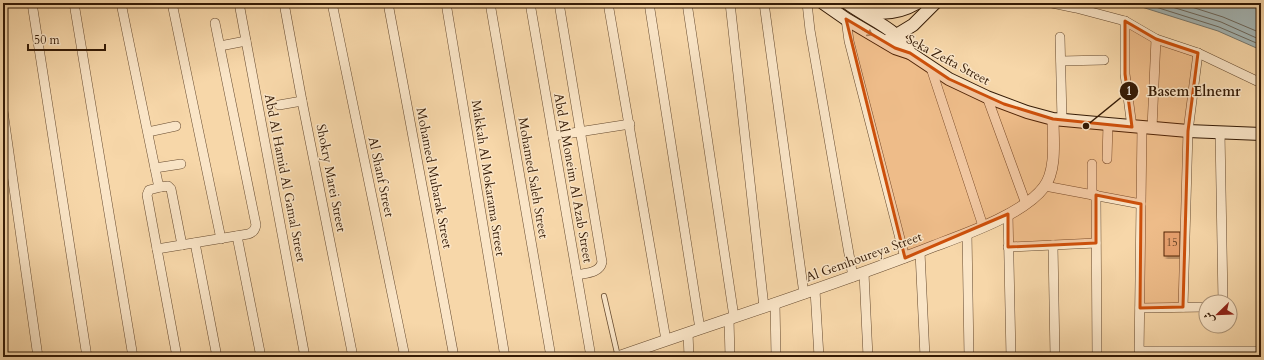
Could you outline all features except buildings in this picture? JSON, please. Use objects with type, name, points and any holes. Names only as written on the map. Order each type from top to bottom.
[{"type":"main road","name":"Seka Zefta Street","points":[[823,3],[846,20],[895,48],[910,53],[932,68],[968,88],[986,97],[1027,112],[1058,120],[1188,131],[1261,134]]},
{"type":"main road","points":[[850,5],[876,13],[888,13],[899,11],[917,3]]},
{"type":"main road","points":[[884,42],[896,36],[921,18],[935,3]]},
{"type":"main road","points":[[850,5],[878,22],[896,36],[910,53]]},
{"type":"street","points":[[32,3],[87,357]]},
{"type":"street","points":[[74,3],[133,357]]},
{"type":"street","points":[[121,3],[155,168],[159,185],[161,187]]},
{"type":"street","points":[[172,3],[221,239]]},
{"type":"street","name":"Abd Al Hamid Al Gamal Street","points":[[239,3],[305,357]]},
{"type":"street","name":"Shokry Marei Street","points":[[284,3],[353,357]]},
{"type":"street","name":"Al Shanf Street","points":[[332,3],[405,357]]},
{"type":"street","name":"Mohamed Mubarak Street","points":[[388,3],[454,357]]},
{"type":"street","name":"Makkah Al Mokarama Street","points":[[446,3],[505,357]]},
{"type":"street","name":"Mohamed Saleh Street","points":[[490,3],[551,357]]},
{"type":"street","name":"Abd Al Moneim Al Azab Street","points":[[530,3],[591,357]]},
{"type":"street","points":[[559,3],[602,262],[597,270],[576,275]]},
{"type":"street","points":[[608,3],[666,340]]},
{"type":"street","points":[[649,3],[700,328]]},
{"type":"street","points":[[687,3],[732,318],[730,357]]},
{"type":"street","points":[[730,3],[776,357]]},
{"type":"street","points":[[764,3],[804,294]]},
{"type":"street","points":[[807,3],[810,30],[853,276]]},
{"type":"street","points":[[1052,3],[1076,8],[1125,22],[1156,39],[1198,53],[1261,83]]},
{"type":"street","points":[[846,20],[849,41],[905,258]]},
{"type":"street","points":[[1125,22],[1125,74],[1142,127]]},
{"type":"street","points":[[158,249],[248,234],[254,231],[256,225],[215,23]]},
{"type":"street","points":[[1058,120],[1061,61],[1060,37]]},
{"type":"street","points":[[1156,39],[1142,127],[1140,354],[1261,351]]},
{"type":"street","points":[[220,46],[246,40]]},
{"type":"street","points":[[1183,307],[1188,131],[1198,53]]},
{"type":"street","points":[[1061,61],[1104,60]]},
{"type":"street","points":[[932,68],[983,226]]},
{"type":"street","points":[[986,97],[1026,204]]},
{"type":"street","points":[[279,105],[302,101]]},
{"type":"street","points":[[3,111],[38,357]]},
{"type":"street","name":"Al Gemhoureya Street","points":[[618,357],[644,352],[666,340],[804,294],[905,258],[967,233],[1008,214],[1026,204],[1038,194],[1050,177],[1058,120]]},
{"type":"street","points":[[553,136],[630,124]]},
{"type":"street","points":[[1107,159],[1108,124]]},
{"type":"street","points":[[148,132],[176,126]]},
{"type":"street","points":[[1220,132],[1223,294]]},
{"type":"street","points":[[155,168],[181,164]]},
{"type":"street","points":[[1092,164],[1096,243],[1097,357]]},
{"type":"street","points":[[177,357],[147,194],[150,190],[168,186],[171,189],[182,245]]},
{"type":"street","points":[[1045,186],[1141,204]]},
{"type":"street","points":[[1008,214],[1012,357]]},
{"type":"street","points":[[967,233],[969,357]]},
{"type":"street","points":[[237,236],[261,357]]},
{"type":"street","points":[[195,243],[217,357]]},
{"type":"street","points":[[1008,247],[1096,243]]},
{"type":"street","points":[[1053,245],[1055,357]]},
{"type":"street","points":[[920,252],[925,357]]},
{"type":"street","points":[[864,273],[868,357]]},
{"type":"street","points":[[815,290],[819,357]]},
{"type":"street","points":[[1140,308],[1198,306]]},
{"type":"street","points":[[688,333],[689,357]]},
{"type":"lane","points":[[604,296],[618,357]]},
{"type":"highlighted area","points":[[846,19],[895,48],[910,53],[949,79],[1004,104],[1053,119],[1132,127],[1125,74],[1125,21],[1156,39],[1198,53],[1188,131],[1183,307],[1140,308],[1141,204],[1096,195],[1096,243],[1008,247],[1008,214],[905,258]]},
{"type":"water","points":[[1129,3],[1261,3],[1261,50],[1218,31]]},
{"type":"place","name":"Basem Elnemr","points":[[1086,126]]}]
